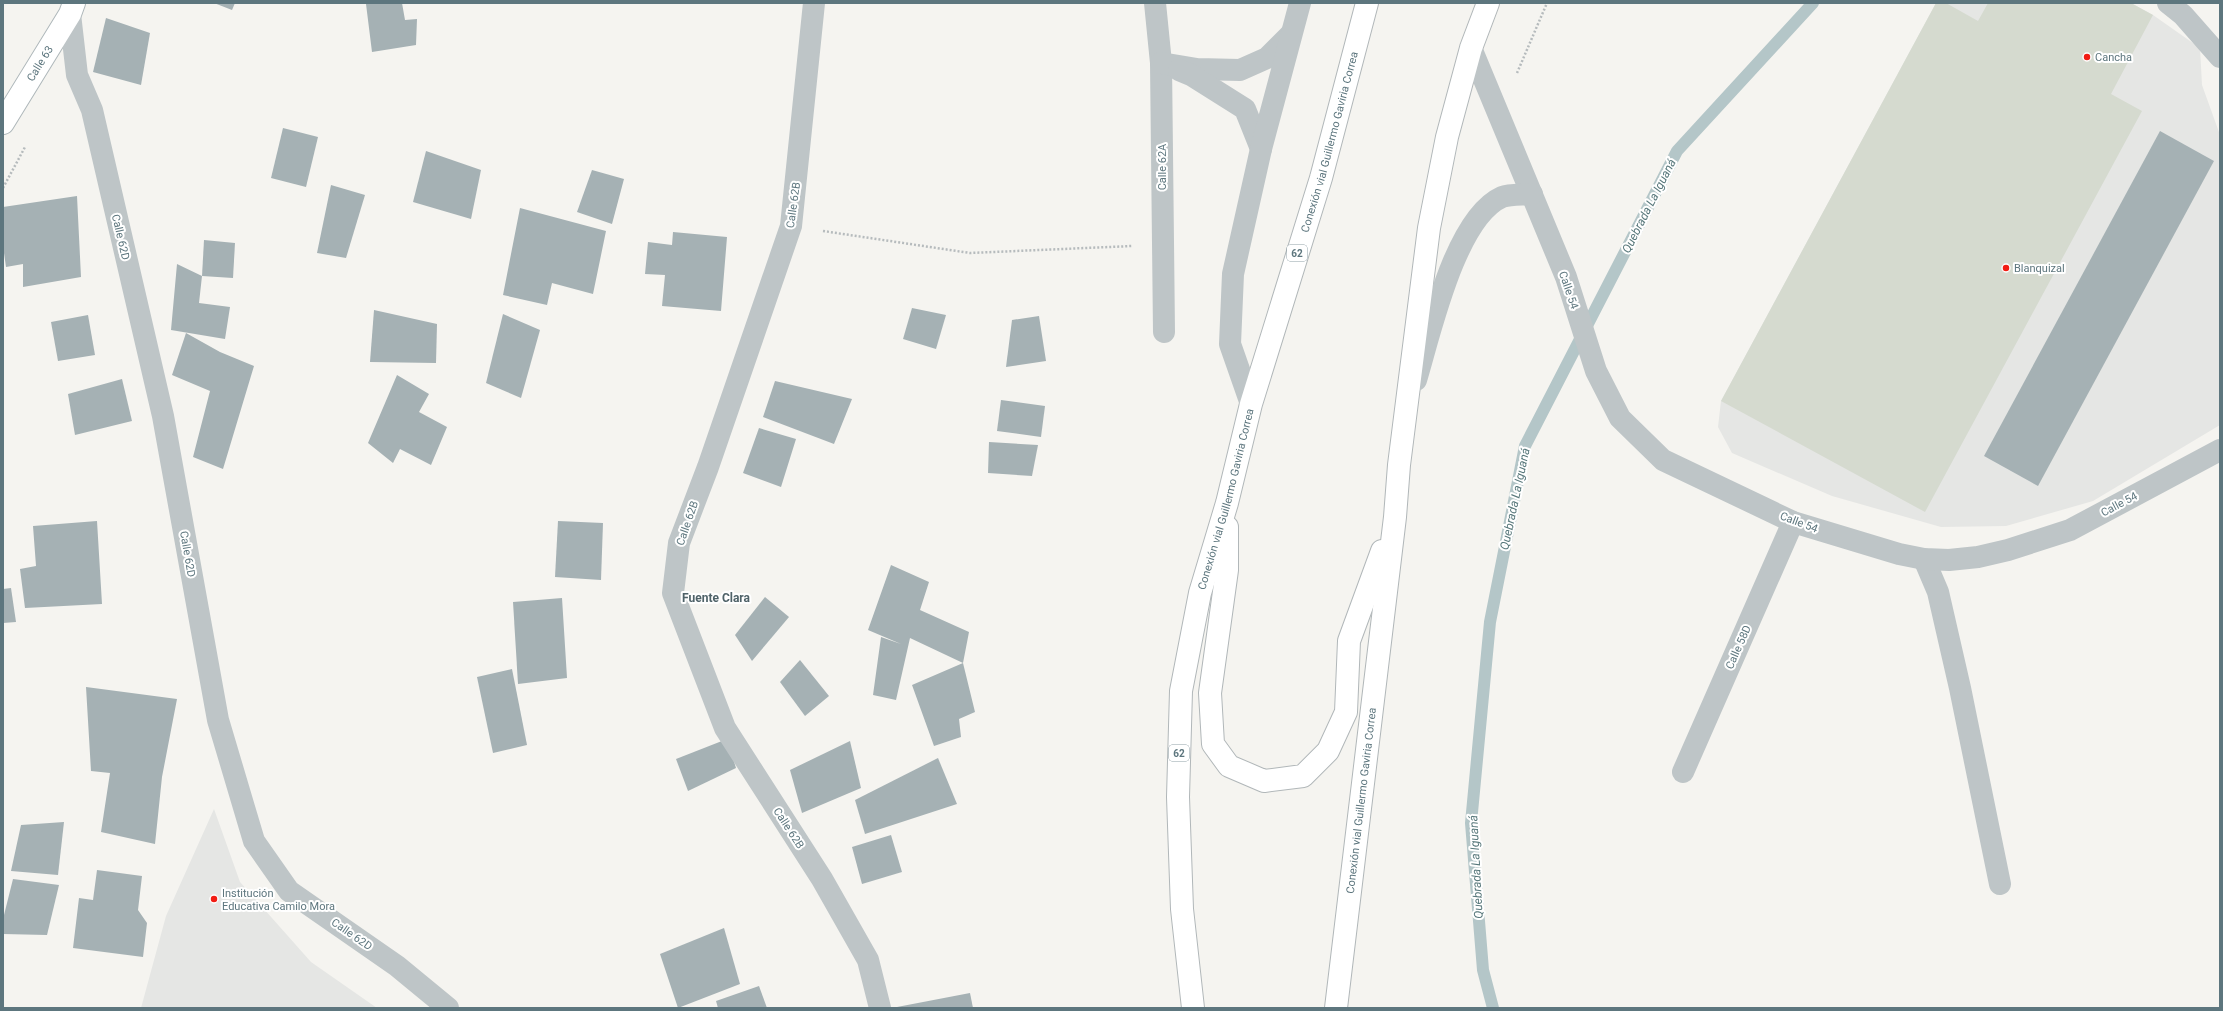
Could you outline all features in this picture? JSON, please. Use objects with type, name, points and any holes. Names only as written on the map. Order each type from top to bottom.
[{"type":"main road","name":"Conexión vial Guillermo Gaviria Correa","points":[[1193,1008],[1182,909],[1179,837],[1178,797],[1181,691],[1200,593],[1227,503],[1251,404],[1321,178],[1366,3]]},
{"type":"main road","name":"Conexión vial Guillermo Gaviria Correa","points":[[1336,1008],[1395,517],[1399,465],[1429,228],[1447,137],[1471,48],[1488,3]]},
{"type":"main road","name":"Calle 63","points":[[3,123],[72,9]]},
{"type":"main road","points":[[1227,503],[1227,570],[1210,692],[1214,744],[1229,766],[1264,780],[1303,776],[1328,751],[1346,712],[1349,641],[1395,517]]},
{"type":"street","name":"Calle 62B","points":[[814,3],[791,226],[708,467],[679,543],[673,593],[725,728],[822,879],[868,960],[880,1008]]},
{"type":"street","name":"Calle 62A","points":[[1155,3],[1161,63],[1164,332]]},
{"type":"street","points":[[1251,404],[1230,344],[1233,274],[1261,148],[1290,35],[1300,3]]},
{"type":"street","points":[[2168,3],[2183,15],[2220,57]]},
{"type":"street","name":"Calle 62D","points":[[72,9],[77,75],[92,110],[163,416],[218,720],[254,841],[289,891],[397,966],[448,1008]]},
{"type":"street","points":[[1161,63],[1197,69],[1240,70],[1267,58],[1290,35]]},
{"type":"street","name":"Calle 54","points":[[1471,48],[1566,277],[1596,371],[1620,418],[1663,460],[1794,522],[1899,554],[1924,559],[1949,560],[1978,557],[2008,550],[2070,530],[2220,450]]},
{"type":"street","points":[[1161,63],[1190,75],[1244,108],[1261,148]]},
{"type":"street","points":[[1407,410],[1455,255],[1481,213],[1502,197],[1532,194]]},
{"type":"street","name":"Calle 58D","points":[[1683,772],[1794,522]]},
{"type":"street","points":[[1924,559],[1938,592],[1960,688],[2000,884]]},
{"type":"path","points":[[3,188],[13,171]]},
{"type":"path","points":[[791,226],[970,253],[1162,244]]},
{"type":"shaded area","name":"Blanquizal","points":[[1936,3],[2131,3],[2153,15],[2200,48],[2202,85],[2220,135],[2220,425],[2093,501],[2006,526],[1941,527],[1832,496],[1732,453],[1718,427],[1721,401]]},
{"type":"shaded area","points":[[1936,3],[1946,3],[1978,21],[1988,3],[2131,3],[2153,15],[2111,94],[2142,111],[1925,512],[1721,401]]},
{"type":"shaded area","name":"Institución Educativa Camilo Mora","points":[[214,809],[240,882],[311,962],[377,1008],[141,1008],[166,916]]},
{"type":"building","points":[[214,3],[235,3],[232,10]]},
{"type":"building","points":[[402,3],[405,20],[417,19],[416,45],[372,52],[366,4]]},
{"type":"building","points":[[106,18],[150,33],[141,85],[93,72]]},
{"type":"building","points":[[283,128],[318,137],[306,187],[271,178]]},
{"type":"building","points":[[2160,131],[2214,161],[2038,486],[1984,456]]},
{"type":"building","points":[[426,151],[481,170],[471,219],[413,202]]},
{"type":"building","points":[[592,170],[624,179],[612,224],[577,212]]},
{"type":"building","points":[[331,185],[365,195],[346,258],[317,253]]},
{"type":"building","points":[[77,196],[81,277],[23,287],[23,264],[6,267],[3,246],[3,207]]},
{"type":"building","points":[[520,208],[606,231],[593,294],[552,283],[547,305],[503,295]]},
{"type":"building","points":[[673,232],[727,237],[721,311],[662,306],[665,275],[645,274],[648,242],[672,245]]},
{"type":"building","points":[[204,240],[235,243],[233,278],[202,276]]},
{"type":"building","points":[[177,264],[202,276],[199,303],[230,307],[225,339],[171,330]]},
{"type":"building","points":[[912,308],[946,315],[936,349],[903,339]]},
{"type":"building","points":[[374,310],[437,324],[436,363],[370,362]]},
{"type":"building","points":[[503,314],[540,330],[521,398],[486,383]]},
{"type":"building","points":[[88,315],[95,355],[58,361],[51,322]]},
{"type":"building","points":[[1039,316],[1046,361],[1006,367],[1012,320]]},
{"type":"building","points":[[186,333],[220,352],[254,366],[223,469],[193,457],[210,391],[172,375]]},
{"type":"building","points":[[397,375],[429,394],[419,412],[447,427],[431,465],[400,449],[393,463],[368,443]]},
{"type":"building","points":[[122,379],[132,421],[75,435],[68,394]]},
{"type":"building","points":[[775,381],[852,399],[834,444],[763,417]]},
{"type":"building","points":[[1001,400],[1045,406],[1041,437],[997,431]]},
{"type":"building","points":[[759,428],[796,439],[781,487],[743,473]]},
{"type":"building","points":[[989,442],[1038,445],[1032,476],[988,473]]},
{"type":"building","points":[[97,521],[102,604],[25,608],[20,569],[36,566],[33,526]]},
{"type":"building","points":[[558,521],[603,523],[601,580],[555,577]]},
{"type":"building","points":[[891,565],[929,582],[920,610],[969,632],[963,663],[910,638],[896,700],[873,695],[881,637],[901,644],[868,630]]},
{"type":"building","points":[[11,588],[16,622],[3,623],[3,589]]},
{"type":"building","points":[[765,597],[789,617],[752,661],[735,635]]},
{"type":"building","points":[[562,598],[567,678],[518,684],[513,602]]},
{"type":"building","points":[[800,660],[829,696],[805,716],[780,682]]},
{"type":"building","points":[[963,663],[975,712],[959,719],[961,737],[934,746],[912,685]]},
{"type":"building","points":[[512,669],[527,745],[493,753],[477,677]]},
{"type":"building","points":[[86,687],[177,699],[162,777],[155,844],[101,832],[110,773],[91,771]]},
{"type":"building","points":[[727,739],[736,768],[688,791],[676,759]]},
{"type":"building","points":[[850,741],[861,788],[802,813],[790,770]]},
{"type":"building","points":[[938,758],[957,804],[865,834],[855,800]]},
{"type":"building","points":[[64,822],[58,875],[11,871],[21,825]]},
{"type":"building","points":[[891,835],[902,872],[862,884],[852,847]]},
{"type":"building","points":[[97,870],[142,876],[138,910],[147,923],[143,957],[73,948],[79,898],[93,900]]},
{"type":"building","points":[[13,879],[59,885],[47,935],[3,934],[3,919]]},
{"type":"building","points":[[724,928],[740,984],[678,1008],[660,954]]},
{"type":"building","points":[[759,986],[767,1008],[718,1008],[716,1001]]},
{"type":"building","points":[[970,993],[973,1008],[897,1008],[897,1007]]},
{"type":"waterway","name":"Quebrada La Iguaná","points":[[1493,1008],[1483,970],[1471,823],[1490,622],[1525,446],[1677,151],[1813,3]]},
{"type":"place","name":"Cancha","points":[[2087,57]]},
{"type":"place","name":"Blanquizal","points":[[2006,268]]},
{"type":"place","name":"Institución Educativa Camilo Mora","points":[[214,899]]},
{"type":"district","name":"Fuente Clara","points":[[716,598]]}]
